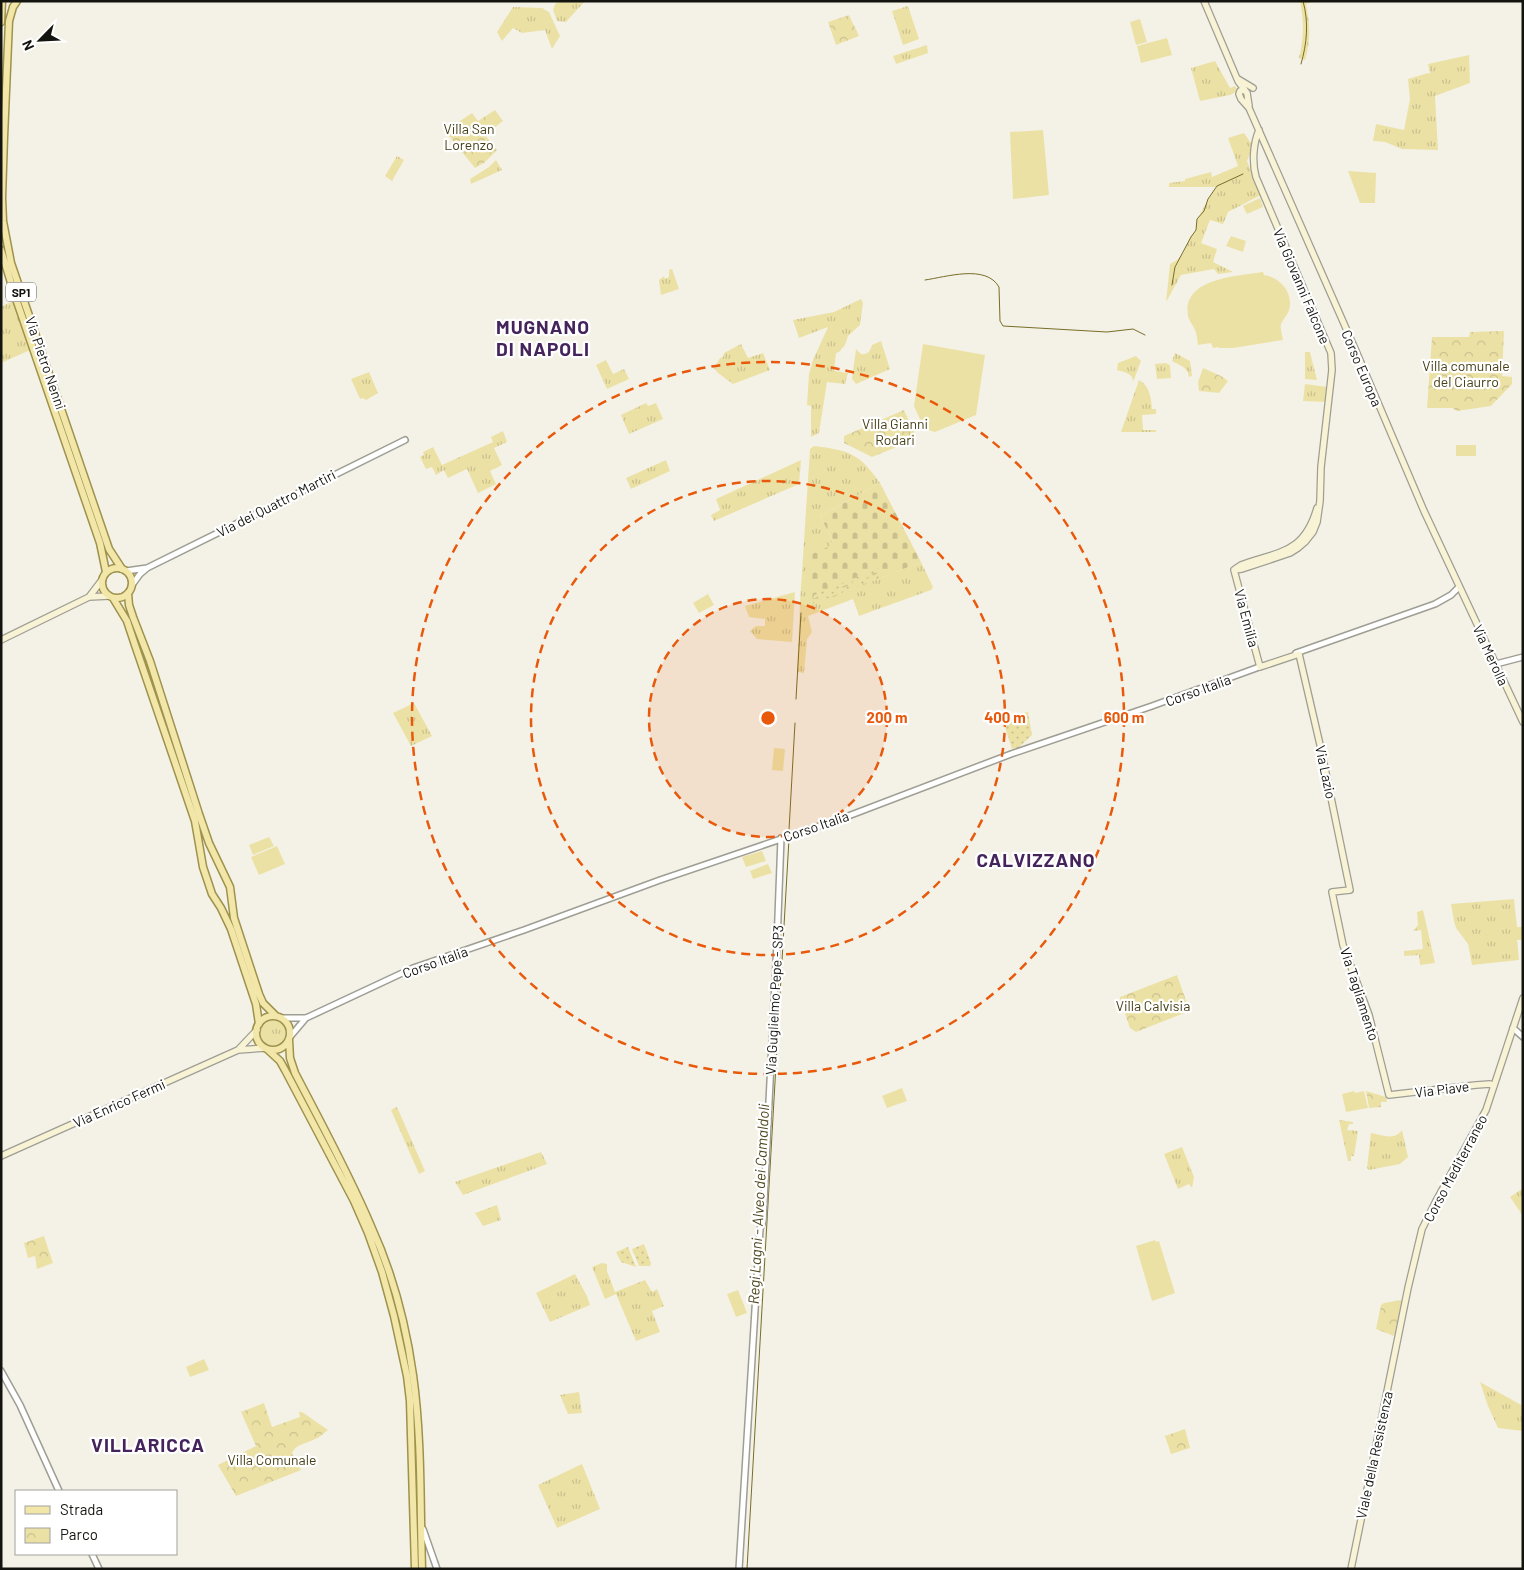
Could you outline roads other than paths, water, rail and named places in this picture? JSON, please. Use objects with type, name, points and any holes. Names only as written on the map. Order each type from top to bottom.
[{"type":"main road","points":[[1,22],[2,1]]},
{"type":"main road","points":[[10,1],[15,1]]},
{"type":"main road","name":"Via Pietro Nenni","points":[[15,1],[9,21],[2,198],[7,246],[11,263],[109,549],[113,558],[124,570]]},
{"type":"main road","points":[[1204,1],[1238,80],[1253,88]]},
{"type":"main road","name":"Corso Europa","points":[[1238,80],[1242,90],[1240,96],[1245,99],[1250,108],[1420,503],[1459,587]]},
{"type":"main road","name":"Via Giovanni Falcone","points":[[1234,570],[1241,565],[1287,550],[1295,545],[1310,528],[1320,494],[1332,357],[1256,177],[1254,154],[1259,130]]},
{"type":"main road","points":[[1254,154],[1260,147],[1267,148]]},
{"type":"main road","name":"Via Pietro Nenni","points":[[1,250],[100,543],[106,572]]},
{"type":"main road","points":[[1,640],[89,596],[106,572],[114,568],[124,570],[131,577],[132,584],[128,593],[129,605],[150,661],[198,814],[228,883],[226,897],[259,994],[263,1003],[289,1026],[290,1058],[294,1073],[372,1226],[387,1267],[401,1317],[416,1395],[416,1569]]},
{"type":"main road","name":"Via Emilia","points":[[1234,570],[1260,667]]},
{"type":"main road","points":[[102,580],[103,589],[111,597],[126,621],[136,644],[195,821],[201,861],[211,892],[231,929],[256,1004],[258,1040],[280,1060],[286,1070],[354,1201],[382,1272],[407,1376],[411,1414],[413,1506],[417,1517],[422,1569]]},
{"type":"main road","name":"Via Merolla","points":[[1459,587],[1523,722]]},
{"type":"main road","points":[[89,596],[121,598],[128,593]]},
{"type":"main road","name":"Corso Italia","points":[[1260,667],[1302,653]]},
{"type":"main road","name":"Via Lazio","points":[[1302,653],[1350,890],[1332,892]]},
{"type":"main road","points":[[201,856],[210,851],[214,853]]},
{"type":"main road","name":"Via Tagliamento","points":[[1332,892],[1343,945],[1368,1015],[1389,1095]]},
{"type":"main road","points":[[215,899],[226,897]]},
{"type":"main road","name":"Corso Mediterraneo","points":[[1398,1342],[1422,1228],[1486,1110],[1523,998]]},
{"type":"main road","points":[[258,1027],[266,1018],[278,1017]]},
{"type":"main road","name":"Via Enrico Fermi","points":[[238,1050],[258,1027]]},
{"type":"main road","points":[[266,1048],[273,1050],[280,1048],[289,1039]]},
{"type":"main road","name":"Via Enrico Fermi","points":[[1,1156],[238,1050],[266,1048]]},
{"type":"main road","name":"Via Piave","points":[[1389,1095],[1476,1085],[1490,1084],[1494,1086]]},
{"type":"main road","name":"Viale della Resistenza","points":[[1351,1569],[1398,1342]]},
{"type":"street","name":"Via dei Quattro Martiri","points":[[132,584],[147,568],[171,555],[405,440]]},
{"type":"street","name":"Via dei Quattro Martiri","points":[[124,570],[147,568]]},
{"type":"street","name":"Corso Italia","points":[[1302,653],[1435,604],[1459,587]]},
{"type":"street","points":[[1496,664],[1523,657]]},
{"type":"street","name":"Corso Italia","points":[[306,1018],[413,968],[781,838],[843,818],[1011,754],[1260,667]]},
{"type":"street","name":"Via Guglielmo Pepe - SP3","points":[[739,1569],[762,1221],[781,838]]},
{"type":"street","points":[[278,1017],[306,1018]]},
{"type":"street","points":[[289,1039],[306,1018]]},
{"type":"street","points":[[1513,1028],[1523,1036]]},
{"type":"street","points":[[1,1371],[20,1405],[59,1490]]},
{"type":"street","points":[[417,1517],[437,1569]]},
{"type":"street","points":[[93,1555],[100,1569]]},
{"type":"waterway","name":"Regi Lagni - Alveo dei Camaldoli","points":[[1301,64],[1306,33],[1303,1]]},
{"type":"waterway","name":"Regi Lagni - Alveo dei Camaldoli","points":[[1172,285],[1175,267],[1196,230],[1197,219],[1204,211],[1208,199],[1217,186],[1243,174]]},
{"type":"waterway","name":"Regi Lagni - Alveo dei Camaldoli","points":[[925,280],[965,274],[985,276],[993,280],[999,287],[1000,321],[1003,326],[1107,332],[1133,329],[1145,335]]},
{"type":"waterway","name":"Regi Lagni - Alveo dei Camaldoli","points":[[796,699],[801,613]]},
{"type":"waterway","name":"Regi Lagni - Alveo dei Camaldoli","points":[[789,830],[795,723]]},
{"type":"waterway","name":"Regi Lagni - Alveo dei Camaldoli","points":[[747,1569],[789,839]]},
{"type":"district","name":"MUGNANO DI NAPOLI","points":[[543,337]]},
{"type":"district","name":"CALVIZZANO","points":[[1036,859]]},
{"type":"district","name":"VILLARICCA","points":[[148,1444]]},
{"type":"park label","name":"Villa San Lorenzo","points":[[469,136]]},
{"type":"park label","name":"Villa comunale del Ciaurro","points":[[1466,374]]},
{"type":"park label","name":"Villa Gianni Rodari","points":[[895,432]]},
{"type":"park label","name":"Villa Calvisia","points":[[1153,1005]]},
{"type":"park label","name":"Villa Comunale","points":[[272,1459]]}]
